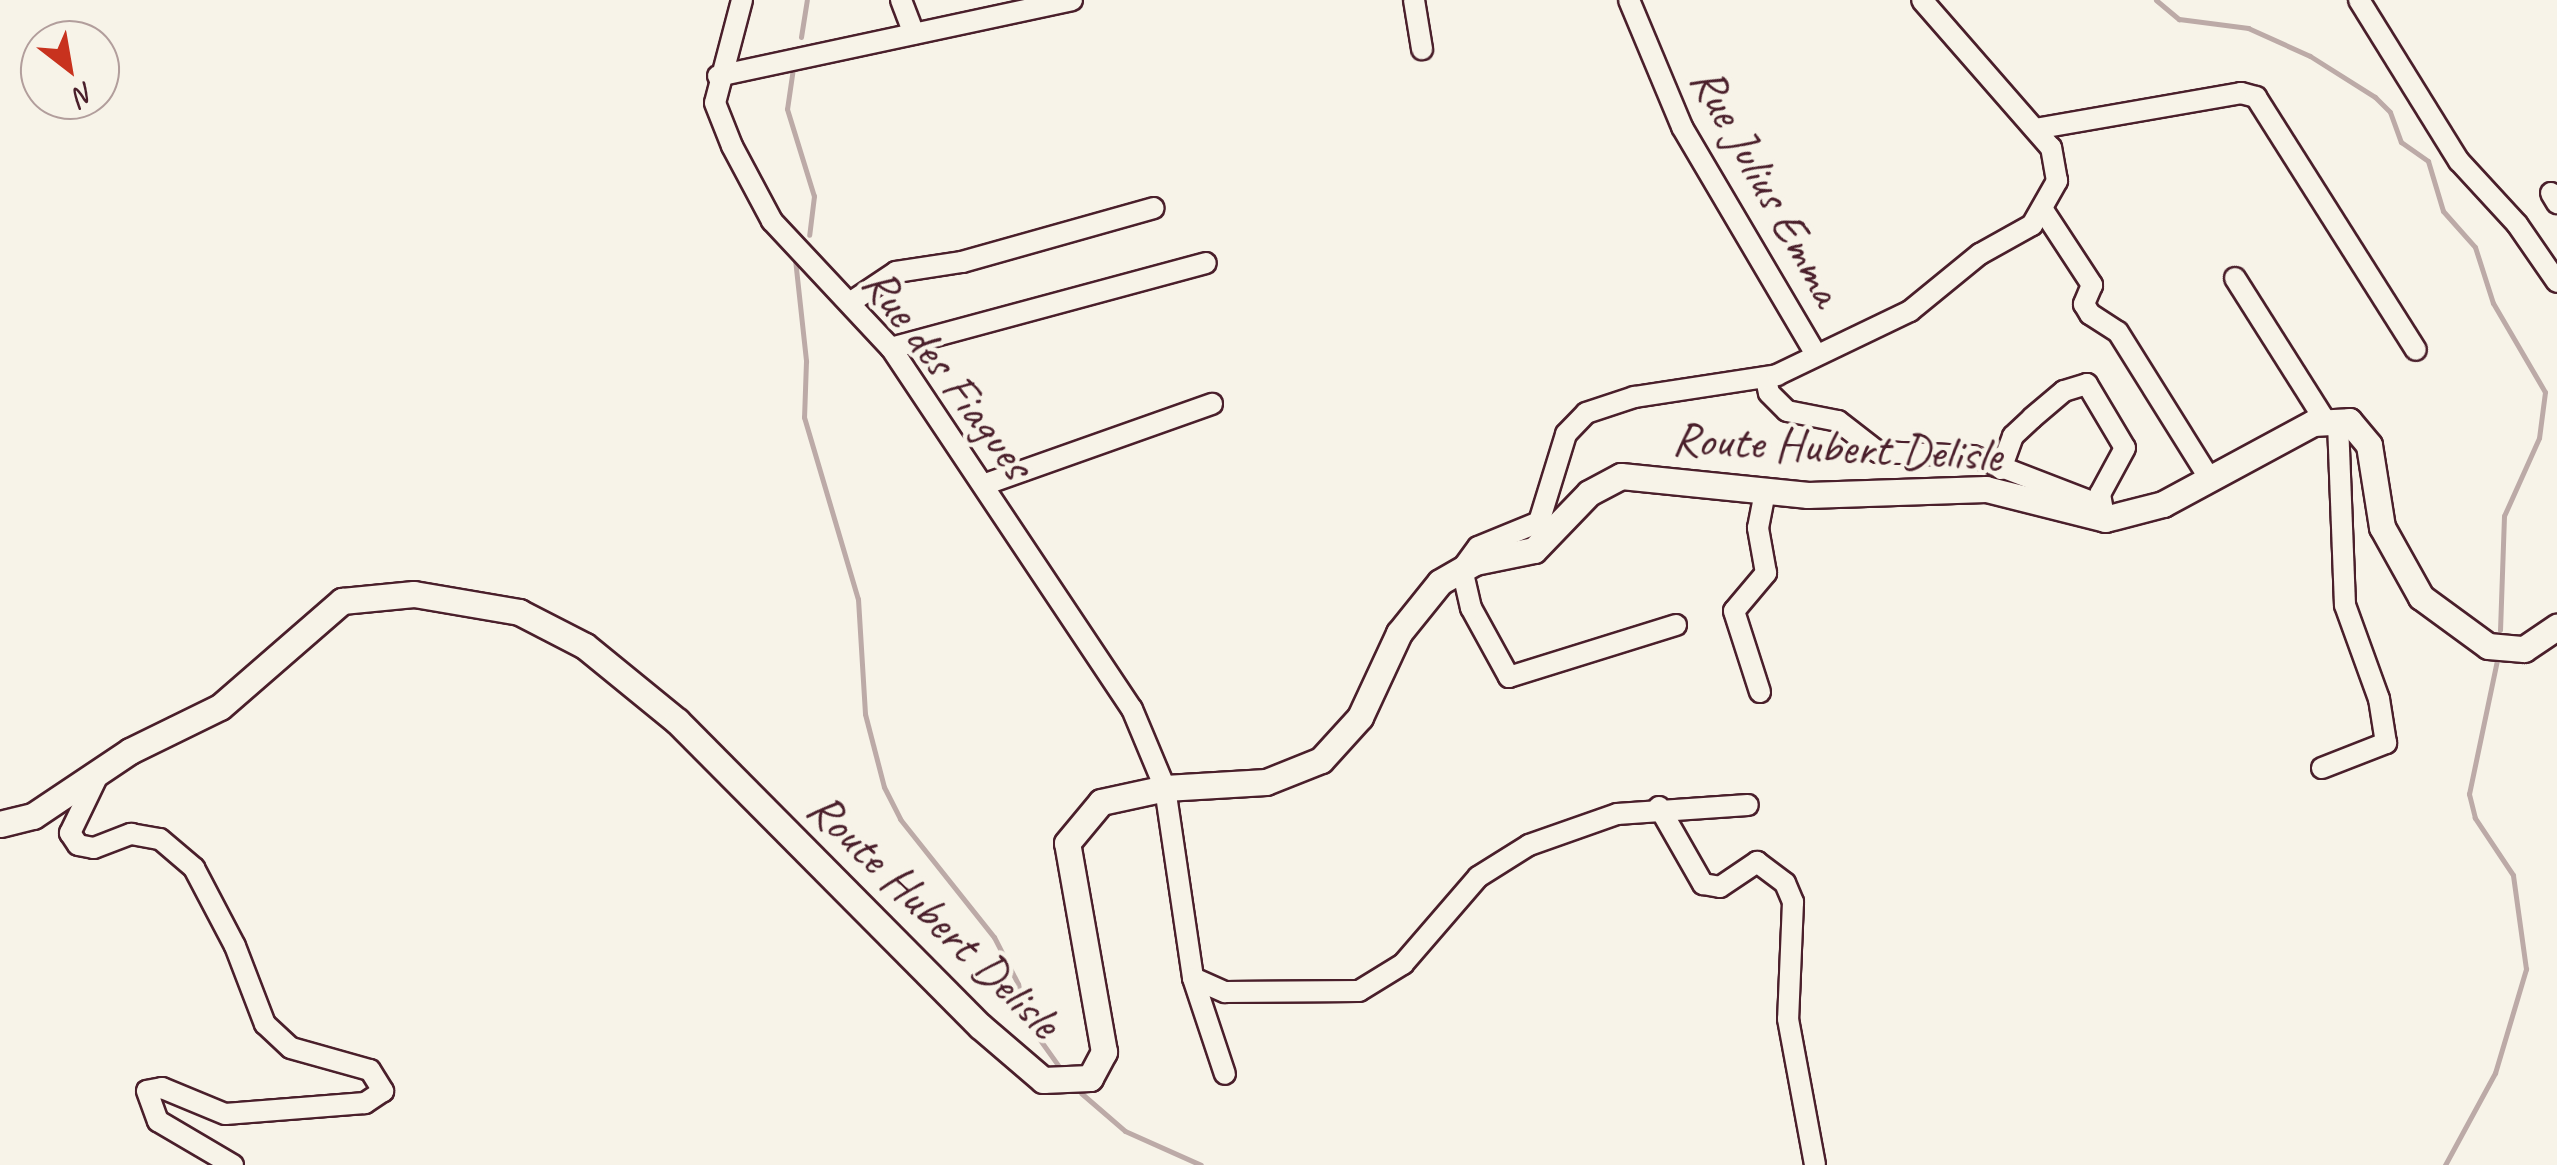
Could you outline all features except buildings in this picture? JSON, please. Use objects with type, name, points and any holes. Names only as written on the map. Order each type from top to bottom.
[{"type":"main road","points":[[2332,422],[2349,421],[2369,444],[2382,527],[2421,597],[2488,646],[2524,649],[2557,627]]},
{"type":"main road","name":"Route Hubert Delisle","points":[[0,824],[33,816],[100,771],[220,708],[342,600],[414,594],[518,612],[585,646],[677,721],[980,1026],[1043,1080],[1090,1078],[1104,1052],[1067,843],[1102,802],[1165,788],[1266,782],[1320,760],[1360,717],[1398,633],[1440,582],[1462,569],[1534,550],[1590,493],[1622,476],[1808,496],[1986,489],[2102,512],[2140,514],[2313,423],[2332,422]]},
{"type":"street","points":[[718,76],[740,26],[742,0]]},
{"type":"street","points":[[901,0],[914,34]]},
{"type":"street","points":[[718,76],[1027,5],[1072,0]]},
{"type":"street","points":[[1414,0],[1422,48]]},
{"type":"street","name":"Rue Julius Emma","points":[[1630,0],[1682,127],[1815,353]]},
{"type":"street","points":[[1676,625],[1509,678],[1472,608],[1462,569],[1478,548],[1539,522],[1566,434],[1586,413],[1634,396],[1766,378],[1910,311],[2044,210],[2057,168],[2035,128],[1922,0]]},
{"type":"street","points":[[2359,0],[2459,161],[2518,224],[2557,282]]},
{"type":"street","name":"Rue des Fiagues","points":[[718,76],[715,103],[772,221],[890,348],[1132,709],[1165,788],[1193,978],[1225,1074]]},
{"type":"street","points":[[2035,128],[2241,93],[2256,97],[2416,350]]},
{"type":"street","points":[[851,302],[896,272],[962,262],[1154,208]]},
{"type":"street","points":[[2044,210],[2092,285],[2084,304],[2090,314],[2118,332],[2210,479]]},
{"type":"street","points":[[890,348],[1206,264]]},
{"type":"street","points":[[2235,278],[2332,422],[2345,605],[2378,698],[2386,743],[2322,768]]},
{"type":"street","points":[[1766,378],[1769,393],[1787,411],[1838,421],[1878,452],[1974,456],[2002,469],[2102,512],[2125,455],[2087,384],[2064,391],[2013,436],[2002,469]]},
{"type":"street","points":[[984,485],[1212,404]]},
{"type":"street","points":[[1760,692],[1734,611],[1766,573],[1758,528],[1765,491]]},
{"type":"street","points":[[100,771],[70,833],[78,845],[94,848],[130,834],[160,839],[194,868],[235,946],[265,1024],[291,1048],[370,1070],[382,1091],[364,1103],[226,1114],[162,1088],[147,1091],[158,1122],[233,1165]]},
{"type":"street","points":[[1193,978],[1225,992],[1359,991],[1404,964],[1464,890],[1498,863],[1571,826],[1659,807],[1748,805]]},
{"type":"street","points":[[1659,807],[1703,884],[1720,887],[1757,862],[1785,883],[1793,902],[1788,1019],[1815,1165]]},
{"type":"waterway","points":[[801,37],[807,0]]},
{"type":"waterway","points":[[2156,0],[2179,19],[2248,28],[2310,56],[2375,97],[2390,112],[2401,142],[2428,161],[2443,211],[2475,247],[2493,303],[2545,392],[2539,438],[2504,516],[2500,630]]},
{"type":"waterway","points":[[793,68],[787,109],[814,196],[809,235]]},
{"type":"waterway","points":[[795,259],[806,361],[804,417],[858,599],[865,714],[884,787],[900,819],[994,937],[1018,984],[1028,1023],[1058,1065]]},
{"type":"waterway","points":[[2445,1165],[2495,1073],[2526,969],[2513,875],[2475,818],[2469,794],[2497,660]]},
{"type":"waterway","points":[[1081,1093],[1125,1131],[1201,1165]]}]
